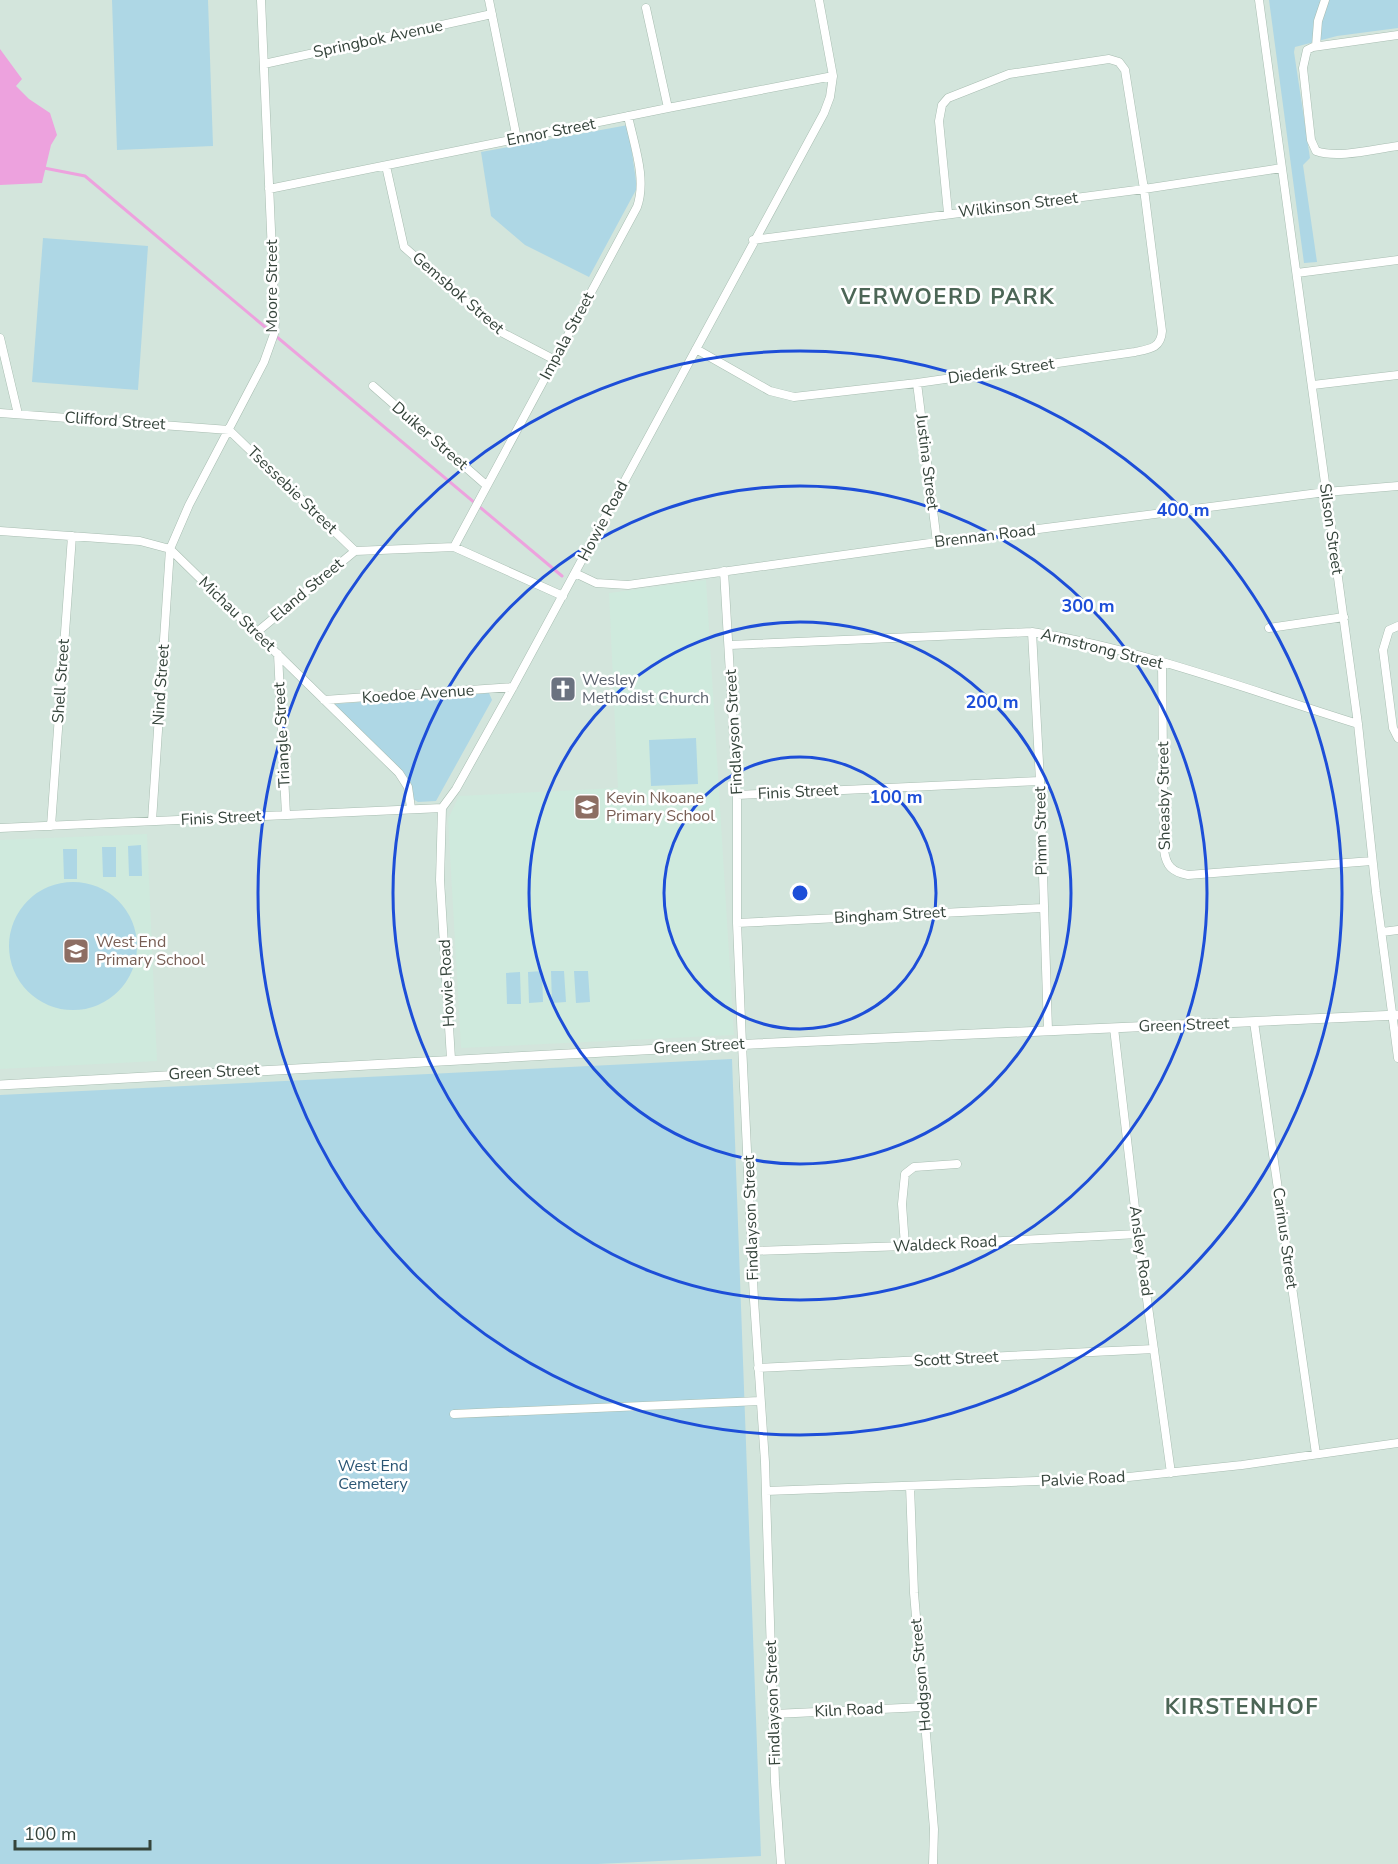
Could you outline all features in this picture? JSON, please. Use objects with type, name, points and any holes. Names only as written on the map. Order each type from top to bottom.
[{"type":"street","name":"Moore Street","points":[[170,549],[189,505],[264,362],[274,334],[261,0]]},
{"type":"street","points":[[489,0],[517,139]]},
{"type":"street","name":"Howie Road","points":[[451,1059],[440,880],[442,808],[456,789],[513,687],[753,240],[824,113],[830,97],[833,76],[819,0]]},
{"type":"street","name":"Silson Street","points":[[1259,0],[1344,617],[1372,861],[1395,1016],[1398,1058]]},
{"type":"street","points":[[1316,46],[1318,21],[1325,0]]},
{"type":"street","points":[[646,8],[668,108]]},
{"type":"street","name":"Springbok Avenue","points":[[264,64],[492,14]]},
{"type":"street","points":[[1398,35],[1316,46],[1307,50],[1303,68],[1311,140],[1316,151],[1332,154],[1398,146]]},
{"type":"street","points":[[948,213],[939,121],[942,105],[948,98],[1009,74],[1108,59],[1119,62],[1125,70],[1144,189]]},
{"type":"street","name":"Ennor Street","points":[[269,189],[833,76]]},
{"type":"street","name":"Impala Street","points":[[454,547],[641,196],[641,182],[628,116]]},
{"type":"street","name":"Gemsbok Street","points":[[386,166],[404,247],[501,332],[555,360]]},
{"type":"street","name":"Wilkinson Street","points":[[753,240],[1144,189],[1282,168]]},
{"type":"street","name":"Diederik Street","points":[[696,349],[770,391],[786,396],[802,397],[1135,352],[1157,346],[1162,339],[1162,331],[1144,189]]},
{"type":"street","points":[[1296,273],[1398,260]]},
{"type":"street","points":[[0,338],[18,414]]},
{"type":"street","points":[[1313,385],[1398,375]]},
{"type":"street","name":"Justina Street","points":[[917,382],[937,542]]},
{"type":"street","name":"Duiker Street","points":[[373,386],[486,486]]},
{"type":"street","name":"Clifford Street","points":[[0,413],[229,430]]},
{"type":"street","name":"Tsessebie Street","points":[[229,430],[355,551]]},
{"type":"street","name":"Brennan Road","points":[[575,573],[596,583],[628,585],[937,542],[1326,492],[1398,486]]},
{"type":"street","name":"Michau Street","points":[[0,531],[140,541],[170,549],[399,773],[408,787],[411,808]]},
{"type":"street","name":"Shell Street","points":[[51,826],[72,536]]},
{"type":"street","name":"Eland Street","points":[[257,632],[355,551],[454,547],[563,596]]},
{"type":"street","name":"Nind Street","points":[[152,821],[170,549]]},
{"type":"street","name":"Findlayson Street","points":[[724,571],[737,795],[737,923],[766,1491],[781,1864]]},
{"type":"street","points":[[1269,628],[1344,617]]},
{"type":"street","points":[[1398,626],[1389,630],[1383,650],[1393,728],[1398,738]]},
{"type":"street","name":"Armstrong Street","points":[[730,645],[1032,632],[1057,636],[1162,663],[1358,724]]},
{"type":"street","name":"Pimm Street","points":[[1032,632],[1040,781],[1048,1030]]},
{"type":"street","name":"Triangle Street","points":[[278,654],[286,815]]},
{"type":"street","name":"Sheasby Street","points":[[1162,663],[1164,850],[1169,867],[1188,875],[1372,861]]},
{"type":"street","name":"Koedoe Avenue","points":[[324,700],[513,687]]},
{"type":"street","name":"Finis Street","points":[[737,795],[1040,781]]},
{"type":"street","name":"Finis Street","points":[[0,828],[442,808]]},
{"type":"street","name":"Bingham Street","points":[[737,923],[1043,908]]},
{"type":"street","points":[[1382,932],[1398,930]]},
{"type":"street","name":"Green Street","points":[[0,1085],[742,1044],[1395,1016]]},
{"type":"street","name":"Carinus Street","points":[[1254,1022],[1316,1454]]},
{"type":"street","name":"Ansley Road","points":[[1114,1028],[1138,1234],[1171,1473]]},
{"type":"street","points":[[905,1246],[902,1204],[905,1174],[914,1167],[957,1164]]},
{"type":"street","name":"Waldeck Road","points":[[752,1251],[1138,1234]]},
{"type":"street","name":"Scott Street","points":[[758,1368],[1154,1349]]},
{"type":"street","points":[[454,1414],[760,1401]]},
{"type":"street","name":"Palvie Road","points":[[766,1491],[1119,1478],[1398,1443]]},
{"type":"street","name":"Hodgson Street","points":[[910,1486],[914,1593],[934,1829],[933,1864]]},
{"type":"street","name":"Kiln Road","points":[[774,1714],[924,1707]]},
{"type":"shaded area","points":[[0,0],[1398,0],[1398,1864],[0,1864]]},
{"type":"shaded area","points":[[0,49],[22,79],[16,86],[29,99],[50,113],[57,135],[51,145],[42,183],[0,185]]},
{"type":"shaded area","name":"Kevin Nkoane Primary School","points":[[706,580],[734,1035],[461,1048],[448,819],[459,796],[618,788],[609,593]]},
{"type":"shaded area","name":"West End Primary School","points":[[147,834],[157,1061],[0,1069],[0,840]]},
{"type":"green space","points":[[112,0],[208,0],[213,146],[117,150]]},
{"type":"green space","points":[[1269,0],[1398,0],[1398,28],[1337,36],[1295,47],[1310,158],[1303,165],[1317,262],[1304,263]]},
{"type":"green space","points":[[628,125],[637,188],[589,277],[525,245],[491,216],[481,152]]},
{"type":"green space","points":[[43,238],[148,246],[138,390],[32,382]]},
{"type":"green space","points":[[489,693],[492,700],[436,801],[418,802],[413,799],[410,782],[404,774],[334,704]]},
{"type":"green space","points":[[696,738],[698,784],[651,786],[649,740]]},
{"type":"green space","points":[[141,845],[142,876],[129,876],[128,846]]},
{"type":"green space","points":[[102,847],[116,847],[116,877],[103,877]]},
{"type":"green space","points":[[63,849],[77,849],[77,879],[64,879]]},
{"type":"green space","points":[[73,882],[97,887],[118,901],[132,922],[137,946],[132,970],[118,991],[97,1005],[73,1010],[49,1005],[28,991],[14,970],[9,946],[14,922],[28,901],[49,887]]},
{"type":"green space","points":[[542,971],[543,1002],[529,1003],[528,972]]},
{"type":"green space","points":[[551,971],[564,971],[566,1002],[552,1003]]},
{"type":"green space","points":[[574,971],[588,971],[590,1002],[576,1003]]},
{"type":"green space","points":[[520,972],[521,1004],[507,1004],[506,973]]},
{"type":"green space","name":"West End Cemetery","points":[[732,1059],[761,1856],[597,1864],[0,1864],[0,1095]]},
{"type":"waterway","points":[[44,168],[85,176],[562,576]]},
{"type":"place","name":"Wesley Methodist Church","points":[[563,689]]},
{"type":"place","name":"Kevin Nkoane Primary School","points":[[587,807]]},
{"type":"place","name":"West End Primary School","points":[[76,951]]},
{"type":"district","name":"VERWOERD PARK","points":[[948,297]]},
{"type":"district","name":"KIRSTENHOF","points":[[1242,1707]]}]
